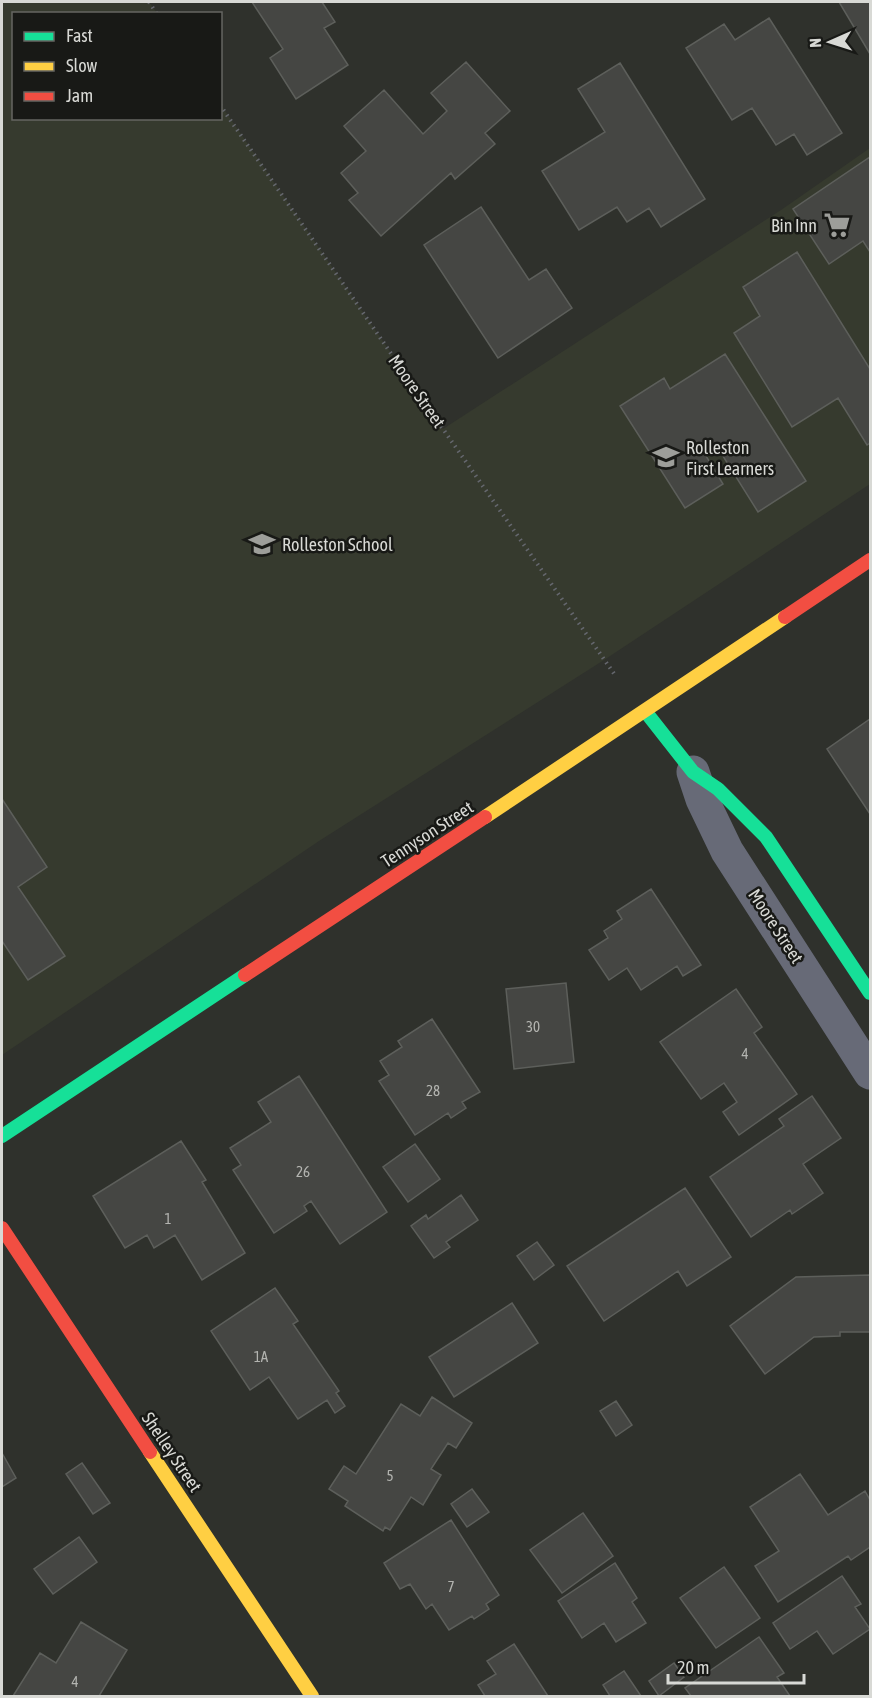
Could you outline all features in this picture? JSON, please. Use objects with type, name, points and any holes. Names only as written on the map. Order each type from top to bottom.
[{"type":"street","name":"Tennyson Street","points":[[2,1136],[870,560]]},
{"type":"street","name":"Moore Street","points":[[645,711],[693,772],[718,789],[766,837],[870,993]]},
{"type":"street","name":"Moore Street","points":[[693,772],[702,799],[727,851],[870,1073]]},
{"type":"street","name":"Shelley Street","points":[[2,1228],[312,1696]]},
{"type":"path","name":"Moore Street","points":[[222,108],[615,675]]},
{"type":"shaded area","name":"Rolleston School","points":[[2,2],[149,2],[156,12],[12,12],[12,120],[222,120],[222,106],[443,429],[781,210],[870,148],[870,484],[604,660],[319,841],[2,1055]]},
{"type":"building","points":[[252,2],[322,2],[335,22],[324,28],[348,65],[296,99],[270,58],[283,49]]},
{"type":"building","points":[[839,2],[870,2],[870,54]]},
{"type":"building","points":[[769,18],[842,133],[807,155],[794,134],[776,145],[752,108],[732,120],[686,48],[724,24],[735,40]]},
{"type":"building","points":[[466,62],[510,111],[485,133],[495,144],[455,179],[451,173],[381,236],[349,200],[358,193],[341,173],[366,151],[344,126],[384,90],[423,134],[447,111],[431,93]]},
{"type":"building","points":[[620,63],[705,199],[661,227],[649,208],[627,222],[617,207],[579,230],[542,171],[605,132],[578,89]]},
{"type":"building","name":"Bin Inn","points":[[870,157],[870,252],[863,241],[829,264],[793,209]]},
{"type":"building","points":[[481,207],[529,280],[546,269],[572,308],[498,358],[424,245]]},
{"type":"building","points":[[797,252],[870,369],[870,443],[867,445],[838,398],[792,427],[734,333],[760,316],[743,287]]},
{"type":"building","points":[[725,354],[806,481],[758,512],[718,448],[706,456],[723,484],[685,508],[620,406],[664,378],[670,389]]},
{"type":"building","points":[[870,719],[870,814],[827,749]]},
{"type":"building","points":[[2,799],[47,867],[18,887],[65,956],[28,980],[2,941]]},
{"type":"building","points":[[651,889],[701,965],[683,976],[677,966],[641,990],[627,968],[609,980],[589,950],[608,938],[604,931],[622,919],[617,911]]},
{"type":"building","points":[[566,983],[574,1062],[514,1069],[506,989]]},
{"type":"building","points":[[736,989],[762,1027],[754,1033],[797,1094],[739,1135],[723,1112],[737,1102],[724,1083],[701,1099],[660,1042]]},
{"type":"building","points":[[432,1019],[480,1092],[462,1102],[466,1108],[451,1118],[448,1113],[415,1135],[379,1081],[389,1075],[380,1061],[402,1047],[398,1041]]},
{"type":"building","points":[[299,1076],[387,1212],[340,1244],[311,1201],[304,1206],[307,1211],[274,1233],[233,1170],[241,1165],[230,1148],[271,1122],[258,1102]]},
{"type":"building","points":[[812,1096],[841,1138],[803,1164],[823,1193],[792,1214],[790,1210],[751,1237],[710,1177],[784,1126],[779,1119]]},
{"type":"building","points":[[181,1141],[206,1180],[202,1182],[245,1253],[202,1280],[175,1235],[154,1248],[147,1235],[125,1248],[93,1196]]},
{"type":"building","points":[[415,1144],[440,1179],[408,1202],[383,1167]]},
{"type":"building","points":[[685,1188],[731,1257],[687,1286],[678,1271],[604,1321],[567,1266]]},
{"type":"building","points":[[461,1195],[478,1220],[446,1242],[450,1247],[434,1258],[411,1226],[426,1215],[428,1219]]},
{"type":"building","points":[[537,1242],[554,1265],[534,1280],[517,1256]]},
{"type":"building","points":[[870,1275],[870,1332],[840,1332],[840,1336],[814,1337],[765,1374],[730,1326],[796,1277]]},
{"type":"building","points":[[275,1288],[298,1321],[293,1324],[339,1391],[336,1393],[345,1406],[335,1413],[327,1400],[298,1419],[269,1377],[250,1390],[211,1331]]},
{"type":"building","points":[[512,1303],[538,1343],[454,1397],[429,1357]]},
{"type":"building","points":[[432,1397],[472,1423],[456,1448],[448,1443],[431,1469],[441,1475],[423,1505],[411,1497],[390,1530],[385,1527],[383,1531],[345,1506],[348,1501],[329,1489],[344,1466],[356,1474],[401,1404],[420,1416]]},
{"type":"building","points":[[616,1401],[632,1425],[616,1436],[600,1411]]},
{"type":"building","points":[[2,1453],[16,1478],[2,1487]]},
{"type":"building","points":[[82,1463],[110,1503],[93,1514],[66,1474]]},
{"type":"building","points":[[800,1474],[828,1515],[865,1491],[870,1500],[870,1547],[851,1560],[848,1556],[778,1602],[755,1566],[779,1551],[750,1507]]},
{"type":"building","points":[[472,1489],[489,1512],[467,1527],[451,1504]]},
{"type":"building","points":[[583,1513],[613,1556],[562,1593],[530,1550]]},
{"type":"building","points":[[451,1520],[499,1595],[486,1604],[489,1609],[474,1619],[472,1616],[449,1630],[432,1604],[426,1609],[410,1584],[400,1589],[384,1563]]},
{"type":"building","points":[[79,1537],[97,1562],[53,1594],[34,1569]]},
{"type":"building","points":[[615,1563],[637,1598],[632,1602],[646,1623],[616,1642],[604,1623],[582,1638],[558,1601]]},
{"type":"building","points":[[724,1567],[760,1618],[716,1648],[680,1598]]},
{"type":"building","points":[[842,1576],[861,1604],[855,1607],[870,1629],[833,1654],[817,1631],[790,1649],[773,1623]]},
{"type":"building","points":[[81,1622],[127,1650],[99,1696],[13,1696],[40,1653],[56,1663]]},
{"type":"building","points":[[759,1637],[784,1673],[777,1677],[790,1696],[691,1696],[685,1688]]},
{"type":"building","points":[[514,1644],[548,1696],[485,1696],[478,1685],[496,1674],[487,1661]]},
{"type":"building","points":[[674,1663],[684,1677],[659,1696],[649,1681]]},
{"type":"building","points":[[624,1671],[641,1696],[610,1696],[603,1685]]},
{"type":"traffic: fast","points":[[645,711],[693,772],[718,789],[766,837],[870,993]]},
{"type":"traffic: fast","points":[[2,1136],[245,975]]},
{"type":"traffic: slow","points":[[485,817],[785,617]]},
{"type":"traffic: slow","points":[[150,1452],[312,1696]]},
{"type":"traffic: jam","points":[[785,617],[870,560]]},
{"type":"traffic: jam","points":[[245,975],[485,817]]},
{"type":"traffic: jam","points":[[2,1228],[150,1452]]},
{"type":"place","name":"Bin Inn","points":[[837,225]]},
{"type":"place","name":"Rolleston First Learners","points":[[666,457]]},
{"type":"place","name":"Rolleston School","points":[[262,544]]}]
